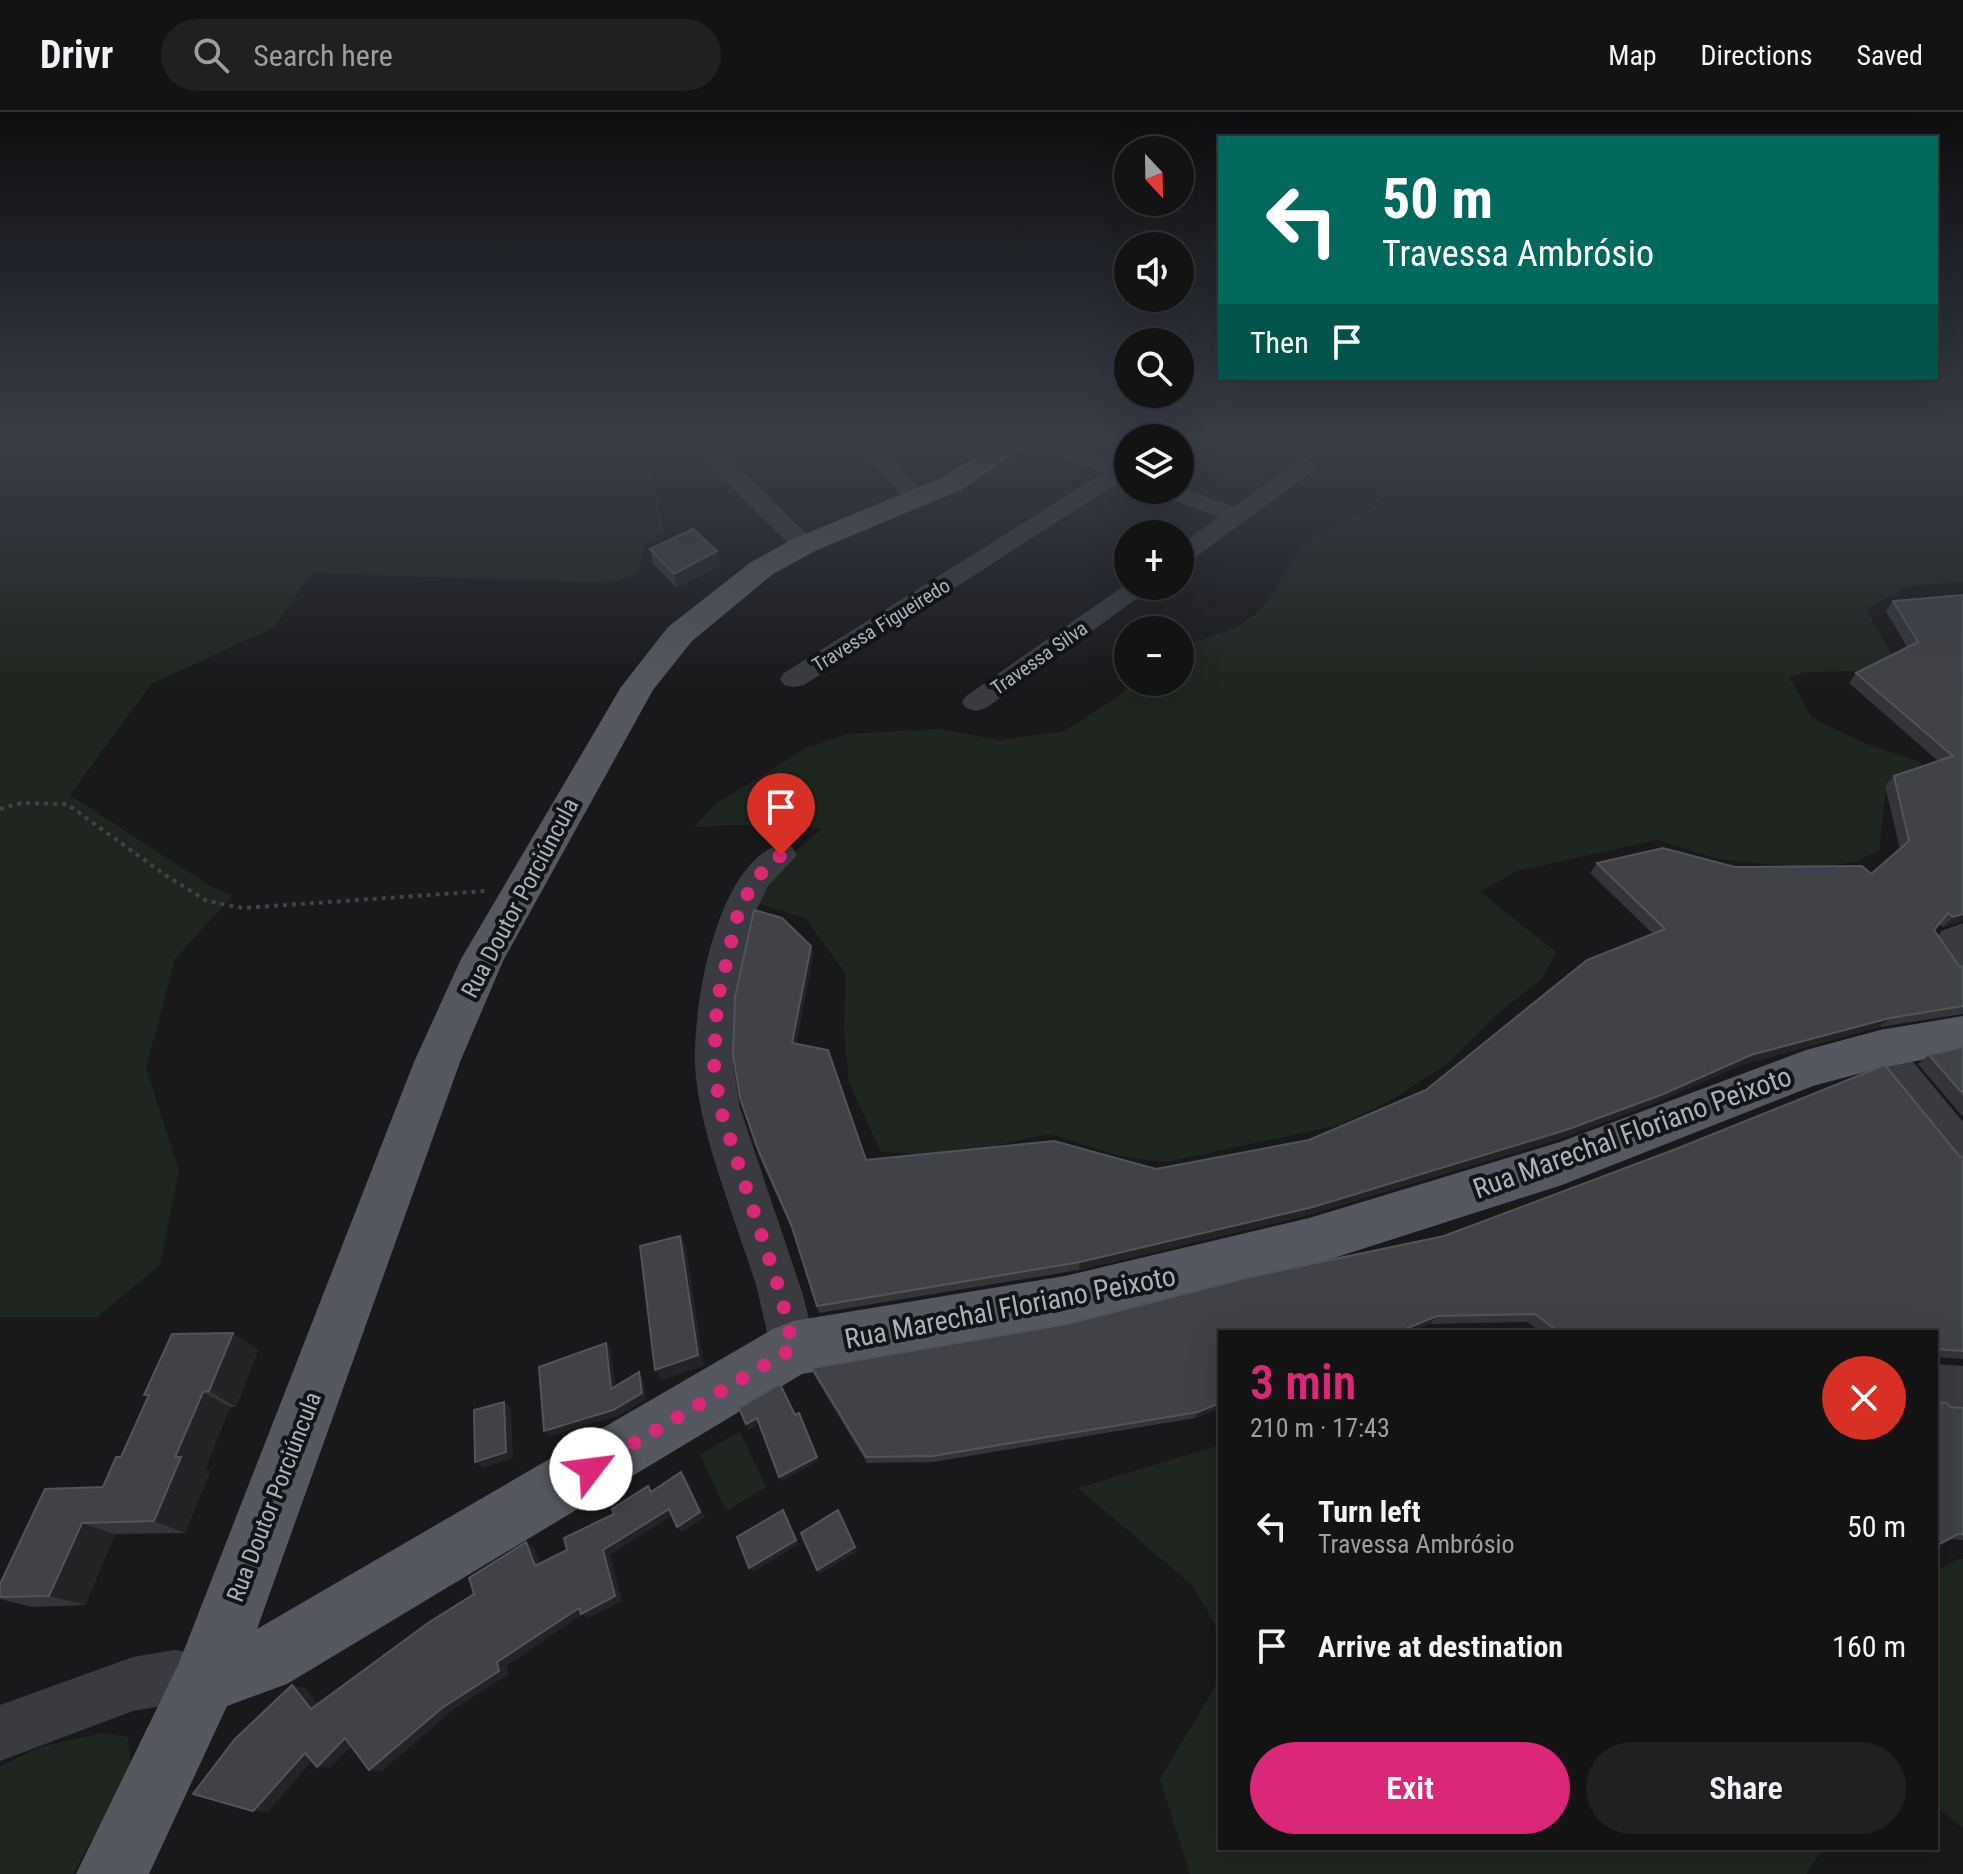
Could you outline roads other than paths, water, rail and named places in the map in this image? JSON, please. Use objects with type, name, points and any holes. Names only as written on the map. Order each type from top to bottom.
[{"type":"main road","name":"Rua Doutor Porciúncula","points":[[112,1874],[205,1681],[437,1062],[482,959],[520,889],[638,687],[680,634],[762,568],[804,545],[854,525]]},
{"type":"main road","name":"Rua Marechal Floriano Peixoto","points":[[205,1681],[264,1661],[793,1348],[1065,1302],[1309,1242],[1562,1163],[1806,1069],[1880,1049],[1963,1034]]},
{"type":"street","points":[[784,525],[804,545]]},
{"type":"street","name":"Travessa Figueiredo","points":[[794,679],[1040,525]]},
{"type":"street","points":[[1194,547],[1224,525]]},
{"type":"street","name":"Travessa Silva","points":[[976,702],[1121,600]]},
{"type":"street","points":[[781,855],[755,879],[738,913],[717,1002],[714,1064],[720,1108],[781,1295],[793,1348]]},
{"type":"street","points":[[1963,936],[1953,940],[1950,947],[1963,964]]},
{"type":"street","points":[[1880,1049],[1963,1151]]},
{"type":"street","points":[[1938,1387],[1963,1389]]},
{"type":"street","points":[[0,1733],[133,1684],[174,1677],[205,1681]]}]
